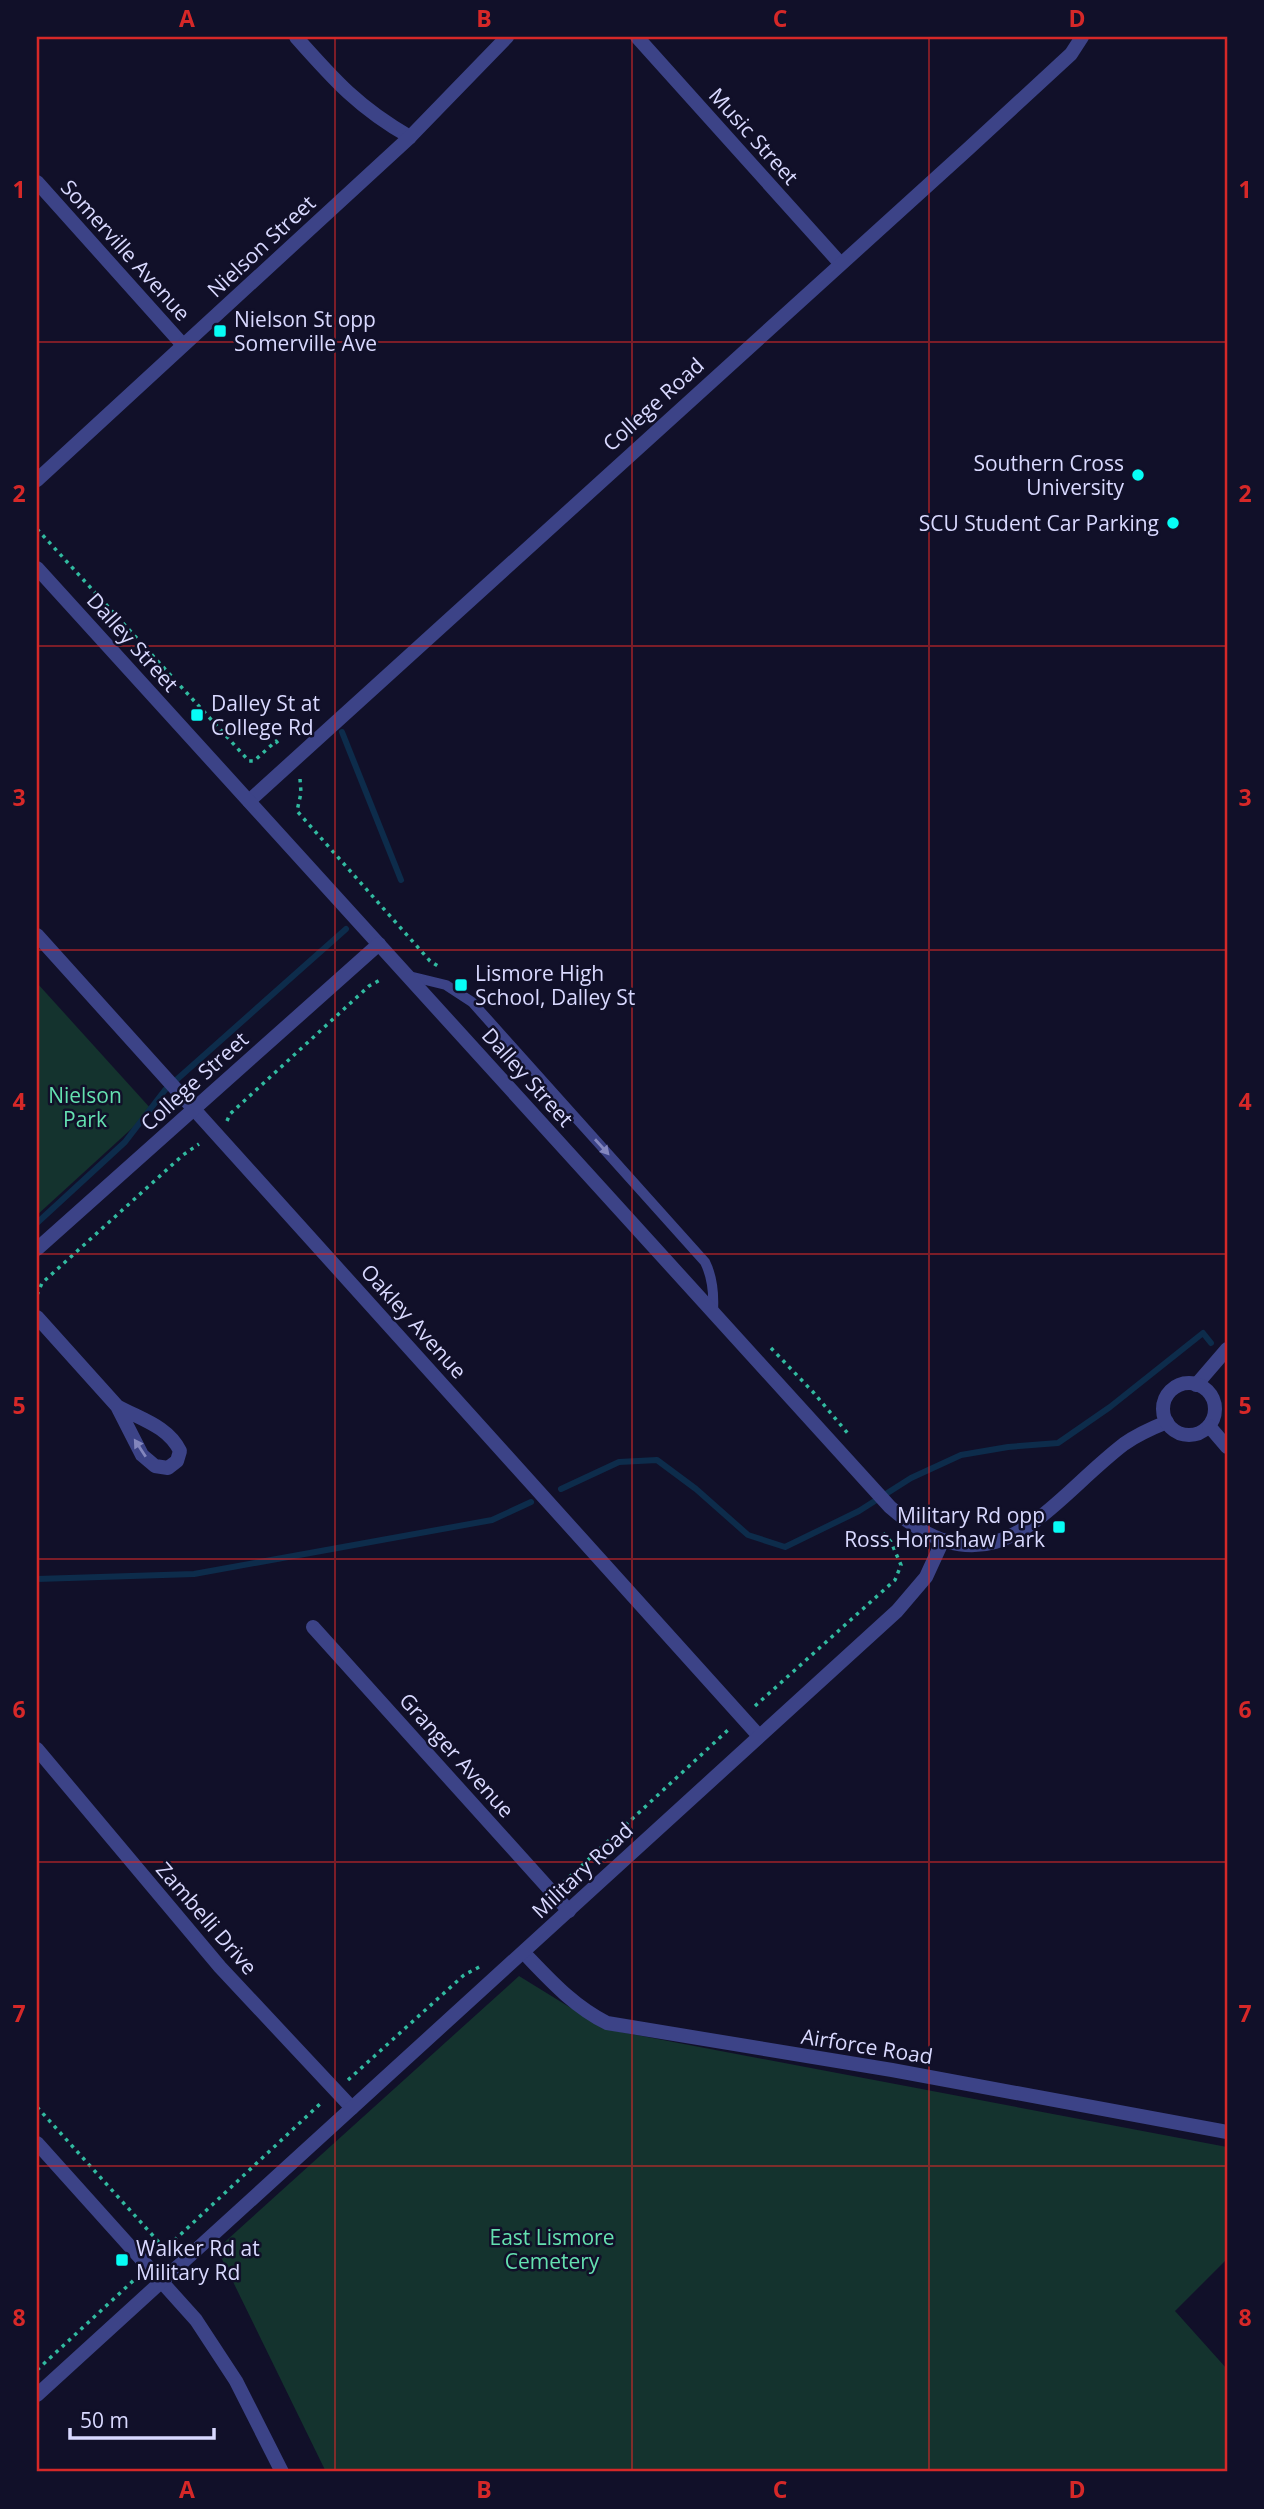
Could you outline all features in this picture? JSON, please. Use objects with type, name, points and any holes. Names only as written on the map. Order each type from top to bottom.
[{"type":"street","points":[[296,37],[359,104],[411,137]]},
{"type":"street","name":"Nielson Street","points":[[37,480],[411,137],[507,37]]},
{"type":"street","name":"Music Street","points":[[637,37],[840,263]]},
{"type":"street","name":"College Road","points":[[249,801],[1071,54],[1082,37]]},
{"type":"street","name":"Somerville Avenue","points":[[37,182],[183,345]]},
{"type":"street","name":"Dalley Street","points":[[37,568],[890,1507],[915,1527],[943,1540]]},
{"type":"street","name":"Oakley Avenue","points":[[37,935],[759,1736]]},
{"type":"street","name":"College Street","points":[[37,1249],[379,944]]},
{"type":"street","points":[[37,1317],[117,1406],[142,1455],[155,1466],[168,1468],[177,1461],[180,1451],[174,1438],[161,1428],[117,1406]]},
{"type":"street","points":[[1196,1385],[1227,1349]]},
{"type":"street","points":[[1179,1385],[1196,1385],[1209,1392],[1215,1413],[1209,1426],[1195,1434],[1186,1435],[1179,1433],[1167,1422],[1164,1413],[1167,1397],[1179,1385]]},
{"type":"street","points":[[943,1540],[961,1544],[984,1543],[1024,1531],[1124,1444],[1144,1431],[1167,1422]]},
{"type":"street","points":[[1209,1426],[1227,1447]]},
{"type":"street","name":"Military Road","points":[[37,2395],[897,1611],[926,1577],[943,1540]]},
{"type":"street","name":"Granger Avenue","points":[[313,1627],[569,1911]]},
{"type":"street","name":"Zambelli Drive","points":[[37,1749],[220,1967],[352,2108]]},
{"type":"street","name":"Airforce Road","points":[[524,1953],[570,2000],[588,2014],[607,2023],[892,2070],[1227,2132]]},
{"type":"street","points":[[37,2143],[196,2320],[252,2412],[282,2472]]},
{"type":"lane","points":[[408,976],[446,985],[458,991],[481,1012],[705,1262],[714,1295],[713,1311]]},
{"type":"path","points":[[37,529],[249,761],[254,761],[276,741],[280,746]]},
{"type":"path","points":[[227,1121],[230,1114],[369,986],[380,980]]},
{"type":"path","points":[[37,1295],[42,1283],[183,1155],[200,1144]]},
{"type":"path","points":[[755,1706],[895,1580],[901,1565],[891,1542],[883,1533]]},
{"type":"path","points":[[562,1884],[728,1730]]},
{"type":"path","points":[[346,2082],[464,1975],[492,1957]]},
{"type":"path","points":[[37,2107],[165,2249],[321,2104]]},
{"type":"path","points":[[37,2370],[134,2280]]},
{"type":"green space","name":"Nielson Park","points":[[37,983],[152,1110],[37,1215]]},
{"type":"green space","name":"East Lismore Cemetery","points":[[519,1976],[605,2029],[1227,2147],[1227,2259],[1175,2311],[1227,2369],[1227,2472],[326,2472],[217,2249]]},
{"type":"waterway","points":[[342,732],[401,880]]},
{"type":"waterway","points":[[37,1223],[125,1142],[165,1090],[346,929]]},
{"type":"waterway","points":[[561,1489],[619,1462],[657,1460],[696,1489],[748,1535],[785,1547],[859,1511],[911,1478],[961,1455],[1008,1447],[1058,1443],[1110,1407],[1203,1333],[1211,1343]]},
{"type":"waterway","points":[[37,1579],[194,1574],[492,1520],[531,1502]]},
{"type":"place","name":"Nielson St opp Somerville Ave","points":[[220,331]]},
{"type":"place","name":"Southern Cross University","points":[[1138,475]]},
{"type":"place","name":"SCU Student Car Parking","points":[[1173,523]]},
{"type":"place","name":"Dalley St at College Rd","points":[[197,715]]},
{"type":"place","name":"Lismore High School, Dalley St","points":[[461,985]]},
{"type":"place","name":"Military Rd opp Ross Hornshaw Park","points":[[1059,1527]]},
{"type":"place","name":"Walker Rd at Military Rd","points":[[122,2260]]}]
